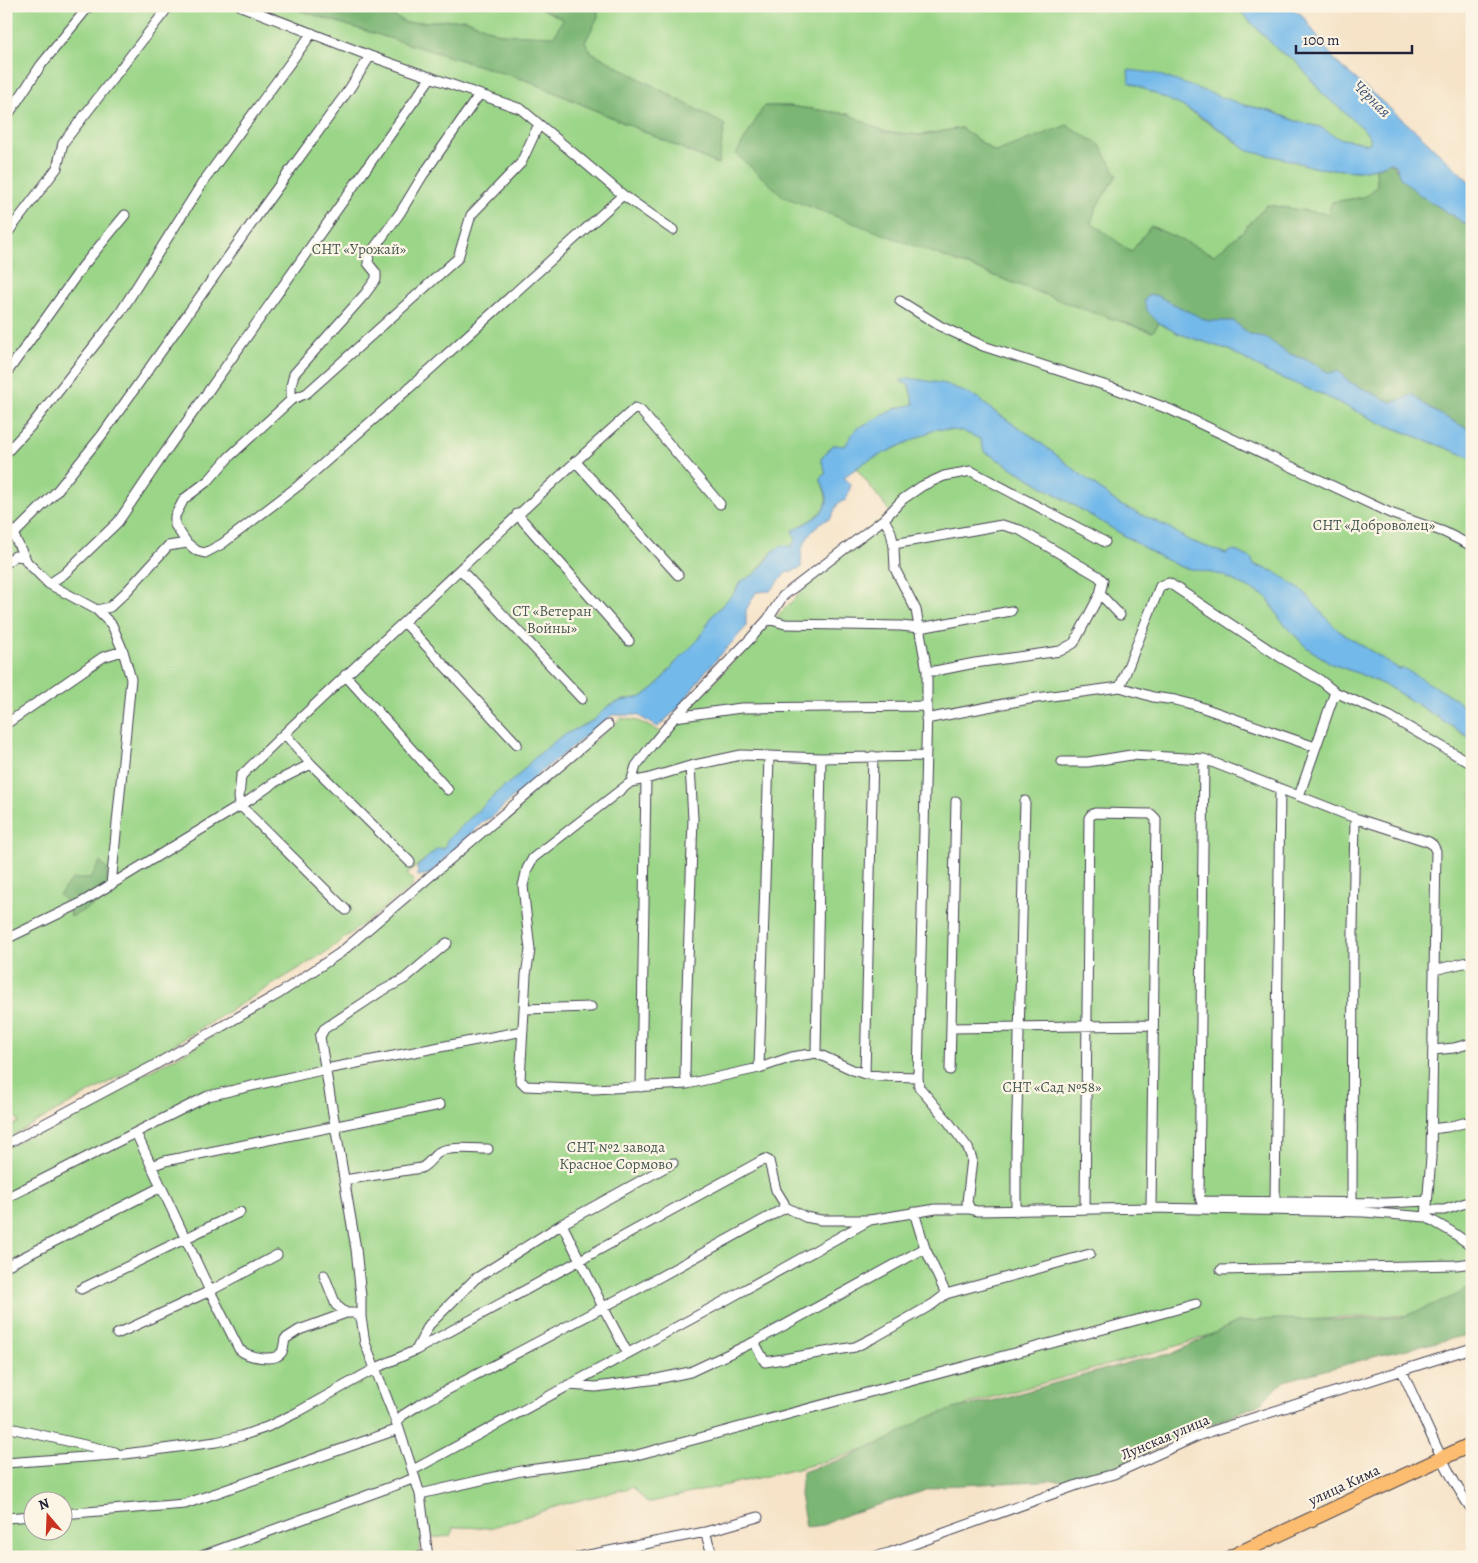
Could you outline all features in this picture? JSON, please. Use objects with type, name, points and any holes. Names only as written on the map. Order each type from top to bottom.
[{"type":"main road","name":"улица Кима","points":[[1231,1557],[1472,1444]]},
{"type":"street","points":[[6,118],[41,65],[89,6]]},
{"type":"street","points":[[6,235],[57,168],[63,143],[169,6]]},
{"type":"street","points":[[241,6],[370,56],[521,109],[623,195],[673,230]]},
{"type":"street","points":[[6,453],[31,426],[120,313],[203,182],[312,33]]},
{"type":"street","points":[[14,534],[56,492],[102,435],[350,88],[370,56]]},
{"type":"street","points":[[49,584],[64,574],[118,522],[173,440],[431,77]]},
{"type":"street","points":[[291,400],[291,386],[294,374],[376,279],[376,273],[368,263],[369,256],[400,214],[423,175],[479,95]]},
{"type":"street","points":[[539,124],[521,163],[471,215],[458,258],[307,393],[291,400],[229,457],[209,480],[184,499],[175,516],[176,525],[187,543],[198,551],[205,553],[222,544],[298,486],[623,195]]},
{"type":"street","points":[[6,374],[83,266],[125,215]]},
{"type":"street","points":[[900,301],[940,326],[983,346],[1116,389],[1171,410],[1390,513],[1444,532],[1472,546]]},
{"type":"street","points":[[346,910],[240,805],[241,776],[345,675],[404,622],[517,514],[635,408],[642,411],[720,504]]},
{"type":"street","points":[[575,461],[678,575]]},
{"type":"street","points":[[631,782],[636,766],[675,717],[768,619],[783,596],[884,518],[903,499],[922,486],[944,476],[971,471],[1105,542]]},
{"type":"street","points":[[517,514],[630,642]]},
{"type":"street","points":[[884,518],[891,532],[894,544],[896,569],[916,610],[926,670],[927,706],[919,1088],[968,1148],[972,1160],[967,1202],[970,1209]]},
{"type":"street","points":[[6,520],[27,562],[49,584],[97,610],[112,625],[123,651],[131,679],[111,885]]},
{"type":"street","points":[[894,544],[1002,525],[1020,530],[1098,576],[1102,581],[1100,594],[1074,643],[1060,650],[935,671],[926,670]]},
{"type":"street","points":[[97,610],[110,607],[127,592],[168,546],[187,543]]},
{"type":"street","points":[[6,563],[15,556],[25,557]]},
{"type":"street","points":[[460,569],[582,700]]},
{"type":"street","points":[[1120,687],[1160,586],[1169,583],[1280,657],[1320,680],[1335,692],[1389,716],[1472,764]]},
{"type":"street","points":[[1100,594],[1120,615]]},
{"type":"street","points":[[768,619],[785,624],[920,628],[1011,611]]},
{"type":"street","points":[[404,622],[517,744]]},
{"type":"street","points":[[6,724],[103,657],[123,651]]},
{"type":"street","points":[[345,675],[448,790]]},
{"type":"street","points":[[926,719],[1029,698],[1120,687],[1153,697],[1194,705],[1315,747]]},
{"type":"street","points":[[1299,796],[1335,692]]},
{"type":"street","points":[[675,717],[741,708],[927,706]]},
{"type":"street","points":[[6,1144],[195,1042],[280,993],[340,953],[366,933],[608,725]]},
{"type":"street","points":[[285,734],[310,764],[410,862]]},
{"type":"street","points":[[1062,762],[1088,762],[1131,755],[1204,760],[1355,818],[1422,839],[1433,845],[1436,851],[1433,1050],[1427,1210]]},
{"type":"street","points":[[918,1076],[865,1074],[816,1053],[792,1057],[760,1068],[687,1084],[594,1090],[526,1086],[520,1080],[522,1031],[530,950],[523,886],[527,869],[533,858],[631,782],[690,766],[741,756],[821,758],[925,756]]},
{"type":"street","points":[[865,1074],[873,756]]},
{"type":"street","points":[[760,1068],[768,757]]},
{"type":"street","points":[[816,1053],[821,758]]},
{"type":"street","points":[[1204,760],[1199,1193],[1201,1201],[1352,1202],[1427,1210],[1452,1232],[1472,1246]]},
{"type":"street","points":[[6,939],[79,904],[275,782],[310,764]]},
{"type":"street","points":[[687,1084],[685,1074],[686,1018],[692,819],[690,766]]},
{"type":"street","points":[[641,1087],[646,779]]},
{"type":"street","points":[[1275,1202],[1280,789]]},
{"type":"street","points":[[950,1070],[956,800]]},
{"type":"street","points":[[1016,1211],[1025,801]]},
{"type":"street","points":[[1084,1209],[1089,818],[1096,813],[1152,814],[1156,819],[1151,1208]]},
{"type":"street","points":[[1352,1202],[1355,818]]},
{"type":"street","points":[[415,1557],[428,1556],[420,1494],[376,1368],[365,1343],[361,1318],[361,1296],[356,1249],[320,1037],[324,1029],[380,992],[404,979],[448,943]]},
{"type":"street","points":[[1434,970],[1472,961]]},
{"type":"street","points":[[524,1010],[591,1007]]},
{"type":"street","points":[[951,1028],[1153,1025]]},
{"type":"street","points":[[6,1198],[208,1096],[326,1069],[522,1031]]},
{"type":"street","points":[[1433,1050],[1454,1048],[1472,1043]]},
{"type":"street","points":[[152,1166],[165,1161],[440,1105]]},
{"type":"street","points":[[1431,1129],[1472,1121]]},
{"type":"street","points":[[136,1133],[210,1291],[239,1349],[244,1354],[263,1358],[277,1356],[282,1351],[285,1340],[299,1330],[346,1312]]},
{"type":"street","points":[[344,1180],[421,1168],[430,1163],[441,1151],[450,1149],[488,1150]]},
{"type":"street","points":[[6,1463],[125,1454],[216,1442],[267,1427],[376,1368],[416,1350],[765,1159],[770,1164],[774,1182],[784,1206],[804,1217],[821,1220],[870,1220],[936,1209],[1016,1211],[1151,1208],[1364,1212],[1444,1210],[1472,1201]]},
{"type":"street","points":[[416,1350],[429,1326],[475,1279],[562,1224],[673,1163]]},
{"type":"street","points":[[6,1266],[161,1187]]},
{"type":"street","points":[[72,1513],[185,1504],[397,1426],[403,1415],[419,1405],[603,1307],[777,1212],[784,1206]]},
{"type":"street","points":[[80,1289],[240,1212]]},
{"type":"street","points":[[914,1212],[925,1248],[946,1294]]},
{"type":"street","points":[[199,1557],[414,1474],[568,1385],[870,1220]]},
{"type":"street","points":[[562,1224],[603,1307],[628,1352]]},
{"type":"street","points":[[568,1385],[596,1387],[657,1379],[690,1372],[754,1342],[925,1248]]},
{"type":"street","points":[[754,1342],[766,1362],[855,1346],[883,1333],[946,1294],[1090,1254]]},
{"type":"street","points":[[117,1334],[210,1291],[277,1256]]},
{"type":"street","points":[[1221,1270],[1472,1264]]},
{"type":"street","points":[[324,1275],[336,1305],[346,1312],[354,1313],[361,1318]]},
{"type":"street","points":[[420,1494],[521,1471],[633,1456],[1196,1304]]},
{"type":"street","name":"Лунская улица","points":[[872,1557],[889,1553],[1083,1483],[1114,1474],[1200,1436],[1472,1348]]},
{"type":"street","points":[[1402,1371],[1460,1494],[1472,1510]]},
{"type":"street","points":[[6,1427],[125,1454]]},
{"type":"street","points":[[6,1518],[22,1517]]},
{"type":"street","points":[[579,1557],[705,1532],[758,1518]]},
{"type":"street","points":[[705,1532],[713,1557]]},
{"type":"green space","points":[[6,6],[285,6],[529,81],[717,164],[725,125],[591,52],[585,42],[597,17],[598,6],[1235,6],[1279,51],[1295,59],[1323,94],[1365,129],[1371,140],[1368,145],[1357,141],[1338,139],[1320,127],[1244,105],[1182,106],[1229,136],[1248,151],[1317,168],[1358,171],[1376,168],[1377,187],[1364,197],[1332,202],[1328,214],[1267,205],[1242,232],[1214,256],[1151,226],[1131,253],[1091,222],[1097,206],[1117,175],[995,152],[961,128],[922,135],[885,132],[848,114],[789,106],[764,106],[807,205],[1083,309],[1152,332],[1159,323],[1177,333],[1229,350],[1269,373],[1321,394],[1381,423],[1472,458],[1472,712],[1466,710],[1456,699],[1399,669],[1339,631],[1305,593],[1275,572],[1188,540],[1168,527],[1120,505],[1033,437],[992,410],[978,398],[909,378],[901,381],[909,385],[914,405],[897,408],[856,429],[845,446],[833,445],[821,459],[826,473],[820,478],[826,497],[824,508],[815,517],[792,531],[797,539],[791,548],[773,551],[755,574],[740,582],[735,592],[712,616],[699,639],[656,686],[642,697],[621,701],[608,706],[594,720],[580,727],[534,758],[517,777],[502,788],[468,820],[444,849],[438,849],[407,874],[414,881],[411,888],[326,952],[147,1061],[6,1139],[6,1129],[19,1122],[6,1103]]},
{"type":"green space","points":[[285,6],[377,6],[406,23],[465,19],[500,34],[554,36],[563,19],[536,6],[598,6],[598,17],[585,42],[591,52],[725,125],[718,164],[529,81]]},
{"type":"green space","points":[[377,6],[536,6],[563,19],[554,37],[500,34],[465,19],[406,23]]},
{"type":"green space","points":[[764,106],[789,106],[848,114],[885,132],[922,135],[961,128],[995,152],[1067,125],[1100,145],[1117,175],[1097,206],[1091,222],[1131,252],[1151,226],[1214,255],[1242,232],[1267,205],[1328,214],[1332,202],[1364,197],[1377,187],[1376,168],[1390,162],[1420,195],[1472,228],[1472,431],[1430,409],[1412,394],[1401,400],[1391,402],[1351,383],[1338,371],[1329,373],[1310,361],[1287,353],[1265,337],[1251,335],[1233,321],[1208,322],[1173,304],[1148,312],[1159,323],[1153,332],[1083,309],[784,197],[736,154]]},
{"type":"green space","name":"СНТ №2 завода Красное Сормово","points":[[936,429],[962,431],[980,439],[984,451],[1158,556],[1181,567],[1222,575],[1267,597],[1280,619],[1306,647],[1332,664],[1391,688],[1472,739],[1472,1313],[1337,1318],[1238,1325],[1184,1344],[971,1403],[864,1450],[797,1469],[647,1503],[633,1487],[564,1504],[490,1528],[453,1527],[451,1536],[420,1539],[420,1557],[6,1557],[6,1148],[195,1047],[333,962],[621,718],[638,721],[662,733],[675,724],[752,641],[833,562],[890,512],[856,468]]},
{"type":"green space","points":[[100,862],[108,870],[105,899],[71,917],[69,905],[59,895],[72,879],[90,879]]},
{"type":"green space","points":[[1472,1285],[1472,1334],[1381,1355],[1284,1381],[1258,1405],[1167,1443],[1126,1463],[1062,1480],[940,1486],[848,1514],[823,1525],[806,1527],[800,1495],[802,1472],[851,1456],[888,1440],[923,1419],[953,1409],[995,1400],[1142,1359],[1172,1354],[1237,1322],[1277,1319],[1340,1320],[1402,1317],[1457,1295]]},
{"type":"water","name":"Чёрная","points":[[1235,6],[1287,6],[1302,15],[1336,62],[1418,133],[1472,184],[1472,228],[1420,195],[1401,179],[1396,166],[1390,162],[1376,168],[1358,171],[1317,168],[1248,151],[1203,118],[1182,106],[1129,82],[1128,70],[1154,73],[1244,105],[1320,127],[1338,138],[1369,144],[1371,140],[1364,129],[1323,94],[1295,60],[1279,51]]},
{"type":"water","points":[[1147,295],[1155,295],[1208,321],[1233,321],[1251,335],[1265,337],[1287,353],[1310,361],[1329,373],[1338,371],[1351,383],[1391,402],[1401,400],[1412,394],[1430,409],[1472,431],[1472,458],[1381,423],[1321,394],[1269,373],[1229,350],[1177,333],[1159,323],[1148,312],[1144,302]]},
{"type":"water","points":[[909,378],[946,384],[978,398],[992,410],[1033,437],[1120,505],[1168,527],[1188,540],[1226,554],[1233,550],[1251,558],[1254,565],[1275,572],[1305,593],[1339,631],[1399,669],[1403,668],[1456,699],[1466,710],[1472,712],[1472,739],[1391,688],[1332,664],[1306,647],[1280,619],[1267,597],[1222,575],[1181,567],[1158,556],[984,451],[980,439],[962,431],[936,429],[865,462],[844,477],[851,485],[846,500],[838,503],[831,518],[820,523],[809,535],[802,548],[801,568],[786,573],[770,591],[756,592],[746,610],[746,627],[705,672],[680,706],[658,727],[637,715],[612,715],[543,770],[492,817],[484,821],[430,874],[418,876],[417,867],[438,848],[444,849],[447,840],[502,788],[517,777],[534,758],[560,737],[594,720],[608,706],[621,701],[642,697],[656,686],[699,639],[712,616],[735,592],[740,582],[755,574],[773,551],[782,545],[791,547],[796,539],[792,531],[813,519],[822,511],[827,498],[820,478],[826,473],[821,459],[833,445],[845,446],[856,429],[897,408],[914,404],[909,385],[900,381]]},
{"type":"park label","name":"СНТ «Урожай»","points":[[359,249]]},
{"type":"park label","name":"СНТ «Доброволец»","points":[[1374,525]]},
{"type":"park label","name":"СТ «Ветеран Войны»","points":[[552,620]]},
{"type":"park label","name":"СНТ «Сад №58»","points":[[1052,1087]]}]
